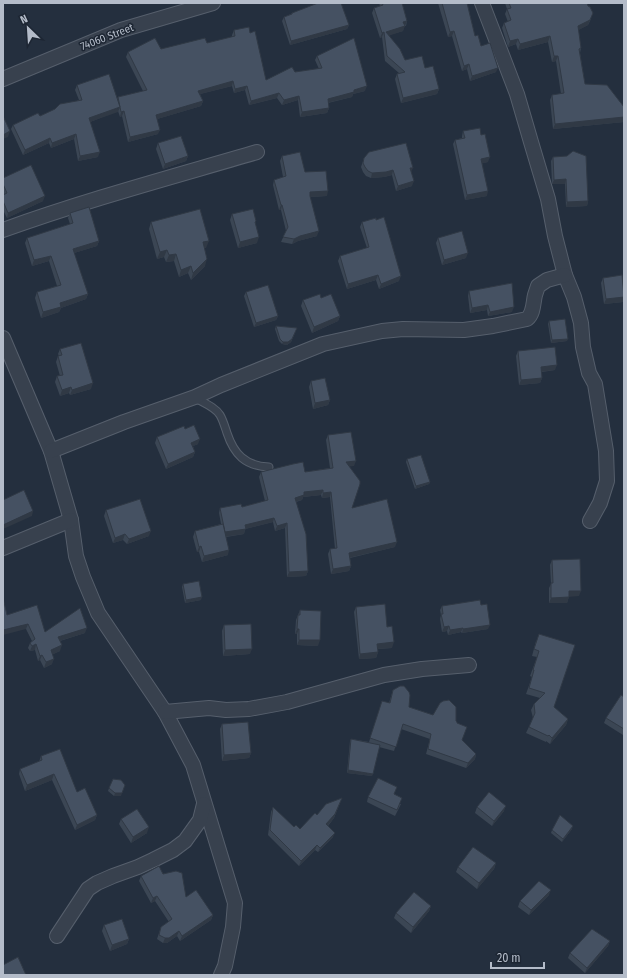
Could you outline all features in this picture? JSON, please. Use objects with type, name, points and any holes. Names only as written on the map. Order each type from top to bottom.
[{"type":"street","name":"74060 Street","points":[[3,79],[121,30],[213,3]]},
{"type":"street","points":[[482,3],[517,94],[548,199],[554,236],[581,323],[584,354],[589,373],[595,384],[606,451],[607,481],[600,503],[590,522]]},
{"type":"street","points":[[3,230],[59,211],[257,152]]},
{"type":"street","points":[[51,451],[124,422],[195,397],[221,385],[324,344],[389,330],[464,330],[527,319],[530,316],[534,306],[535,294],[538,286],[547,280],[565,275]]},
{"type":"street","points":[[3,338],[51,451],[71,520],[76,556],[98,613],[165,712],[192,765],[234,903],[233,927],[225,966],[221,975]]},
{"type":"street","points":[[3,548],[71,520]]},
{"type":"street","points":[[165,712],[209,708],[226,710],[249,709],[287,702],[384,675],[422,669],[469,665]]},
{"type":"street","points":[[58,936],[88,889],[113,876],[138,867],[174,850],[185,841],[200,820],[204,804]]},
{"type":"lane","points":[[195,397],[215,409],[220,416],[230,443],[242,458],[250,464],[269,467]]},
{"type":"building","points":[[318,3],[341,3],[349,25],[291,41],[284,17]]},
{"type":"building","points":[[382,3],[402,3],[407,21],[403,22],[405,26],[386,32],[400,49],[405,60],[422,56],[425,68],[433,66],[439,89],[403,98],[397,74],[405,72],[387,56],[384,32],[382,33],[374,8],[383,5]]},
{"type":"building","points":[[442,3],[467,3],[475,36],[478,35],[481,46],[490,43],[498,68],[472,76],[469,64],[464,66],[454,31],[450,32]]},
{"type":"building","points":[[509,3],[587,3],[593,13],[590,20],[578,26],[581,48],[579,49],[585,84],[607,85],[624,107],[624,117],[555,124],[552,95],[564,93],[558,56],[554,56],[550,36],[520,44],[518,39],[510,41],[504,23],[511,20],[507,9],[511,8]]},
{"type":"building","points":[[249,27],[250,33],[255,31],[266,80],[292,67],[295,72],[322,68],[317,56],[354,38],[367,86],[354,90],[354,92],[328,99],[329,108],[302,112],[299,96],[284,100],[279,93],[251,101],[247,86],[235,89],[233,81],[198,91],[203,101],[156,115],[160,130],[130,137],[124,111],[121,112],[118,97],[147,90],[128,52],[155,38],[161,49],[205,38],[207,43],[235,36],[234,30]]},
{"type":"building","points":[[109,74],[120,107],[89,118],[100,152],[80,156],[76,134],[52,143],[50,138],[25,150],[13,125],[38,113],[40,116],[55,109],[60,104],[82,100],[77,85]]},
{"type":"building","points":[[3,116],[10,131],[3,135]]},
{"type":"building","points":[[480,128],[481,135],[485,134],[490,157],[481,159],[488,191],[467,195],[455,140],[465,138],[463,131]]},
{"type":"building","points":[[181,136],[188,156],[165,164],[158,143]]},
{"type":"building","points":[[406,143],[413,168],[410,168],[414,181],[398,186],[393,170],[372,173],[365,167],[363,163],[364,158],[369,152]]},
{"type":"building","points":[[573,151],[586,156],[588,201],[567,202],[566,179],[554,180],[553,157],[567,156]]},
{"type":"building","points":[[300,152],[305,172],[326,171],[328,191],[310,192],[319,231],[294,239],[283,237],[288,227],[274,180],[286,176],[282,156]]},
{"type":"building","points":[[31,165],[45,196],[8,213],[3,201],[3,195],[7,193],[3,184],[3,178]]},
{"type":"building","points":[[89,207],[99,241],[73,249],[88,294],[60,303],[61,307],[43,312],[37,292],[61,285],[51,256],[34,260],[27,238],[73,223],[70,213]]},
{"type":"building","points":[[200,209],[209,241],[203,242],[207,259],[193,273],[191,266],[181,270],[176,254],[169,255],[167,250],[160,252],[151,222]]},
{"type":"building","points":[[253,209],[259,237],[240,242],[232,214]]},
{"type":"building","points":[[384,217],[401,276],[381,284],[378,275],[348,284],[340,256],[369,247],[362,222]]},
{"type":"building","points":[[462,231],[468,253],[444,260],[438,238]]},
{"type":"building","points":[[622,275],[624,297],[606,299],[603,278]]},
{"type":"building","points":[[512,283],[514,307],[490,312],[488,305],[472,308],[469,291]]},
{"type":"building","points":[[268,285],[278,316],[256,323],[246,292]]},
{"type":"building","points":[[320,294],[321,298],[331,294],[340,316],[314,327],[303,300]]},
{"type":"building","points":[[565,319],[568,339],[552,340],[549,321]]},
{"type":"building","points":[[276,326],[297,328],[292,339],[288,342],[283,342],[280,339]]},
{"type":"building","points":[[81,343],[93,383],[72,390],[71,387],[62,390],[57,376],[63,375],[58,356],[62,355],[60,349]]},
{"type":"building","points":[[555,347],[557,365],[541,367],[542,378],[521,380],[518,351]]},
{"type":"building","points":[[325,378],[330,400],[315,403],[311,381]]},
{"type":"building","points":[[194,425],[200,439],[191,443],[195,452],[168,464],[157,437],[184,426],[185,429]]},
{"type":"building","points":[[351,432],[356,461],[346,462],[360,481],[352,508],[387,499],[397,542],[349,553],[351,566],[333,569],[330,549],[337,548],[331,492],[323,493],[323,490],[304,492],[304,495],[295,498],[306,534],[308,571],[289,572],[287,523],[277,526],[274,518],[245,525],[246,529],[225,532],[220,508],[241,504],[242,507],[268,500],[261,472],[303,462],[305,472],[333,468],[328,435]]},
{"type":"building","points":[[421,455],[430,482],[416,486],[407,459]]},
{"type":"building","points":[[24,490],[33,511],[3,525],[3,500]]},
{"type":"building","points":[[140,499],[151,531],[129,539],[125,534],[115,538],[106,510]]},
{"type":"building","points":[[223,524],[229,550],[204,556],[201,546],[199,547],[195,531]]},
{"type":"building","points":[[580,559],[581,591],[569,591],[569,597],[551,598],[551,583],[553,583],[552,560]]},
{"type":"building","points":[[199,581],[202,597],[186,600],[183,584]]},
{"type":"building","points":[[3,598],[7,615],[37,605],[45,632],[80,608],[87,628],[58,637],[62,645],[51,650],[54,659],[46,662],[42,655],[40,656],[36,644],[32,646],[30,643],[35,639],[28,624],[3,630]]},
{"type":"building","points":[[480,600],[481,605],[487,604],[490,625],[450,630],[449,626],[444,627],[441,614],[443,614],[442,606]]},
{"type":"building","points":[[385,604],[387,627],[392,626],[394,642],[377,644],[378,652],[360,654],[356,607]]},
{"type":"building","points":[[300,610],[321,611],[320,640],[299,640],[299,629],[297,629]]},
{"type":"building","points":[[251,624],[252,649],[225,650],[224,625]]},
{"type":"building","points":[[539,634],[575,645],[554,707],[568,719],[552,738],[549,735],[548,736],[529,727],[535,713],[534,704],[545,693],[529,688],[539,651],[534,649]]},
{"type":"building","points":[[400,686],[404,686],[409,692],[409,707],[433,715],[440,703],[443,701],[449,700],[456,707],[457,723],[467,727],[462,740],[476,754],[468,763],[428,749],[431,734],[403,724],[396,747],[370,738],[382,701],[390,703],[393,690]]},
{"type":"building","points":[[621,695],[624,697],[624,729],[606,718]]},
{"type":"building","points":[[248,722],[251,753],[224,755],[222,724]]},
{"type":"building","points":[[351,739],[380,745],[373,774],[348,770]]},
{"type":"building","points":[[60,749],[77,792],[85,788],[97,815],[77,825],[54,774],[27,785],[20,769],[42,760],[41,756]]},
{"type":"building","points":[[378,778],[397,787],[394,794],[402,798],[397,810],[368,797]]},
{"type":"building","points":[[113,779],[121,780],[125,785],[122,793],[115,793],[109,788]]},
{"type":"building","points":[[489,792],[506,806],[494,821],[477,807]]},
{"type":"building","points":[[342,798],[335,814],[326,824],[335,833],[320,848],[317,845],[301,861],[270,830],[273,807],[294,827],[296,825],[300,829],[315,813],[317,815],[326,804]]},
{"type":"building","points":[[137,809],[149,827],[133,837],[121,819]]},
{"type":"building","points":[[560,815],[573,826],[563,839],[552,830]]},
{"type":"building","points":[[473,847],[496,863],[479,883],[458,867]]},
{"type":"building","points":[[159,866],[163,874],[176,871],[182,873],[186,897],[196,890],[213,915],[182,936],[179,931],[169,938],[159,935],[161,927],[172,919],[157,896],[153,898],[141,876]]},
{"type":"building","points":[[539,881],[551,890],[531,910],[520,901]]},
{"type":"building","points":[[414,892],[431,906],[413,927],[396,913]]},
{"type":"building","points":[[122,919],[129,939],[112,945],[104,925]]},
{"type":"building","points":[[592,929],[610,941],[587,968],[570,953]]},
{"type":"building","points":[[18,957],[26,975],[3,975],[3,965]]}]
